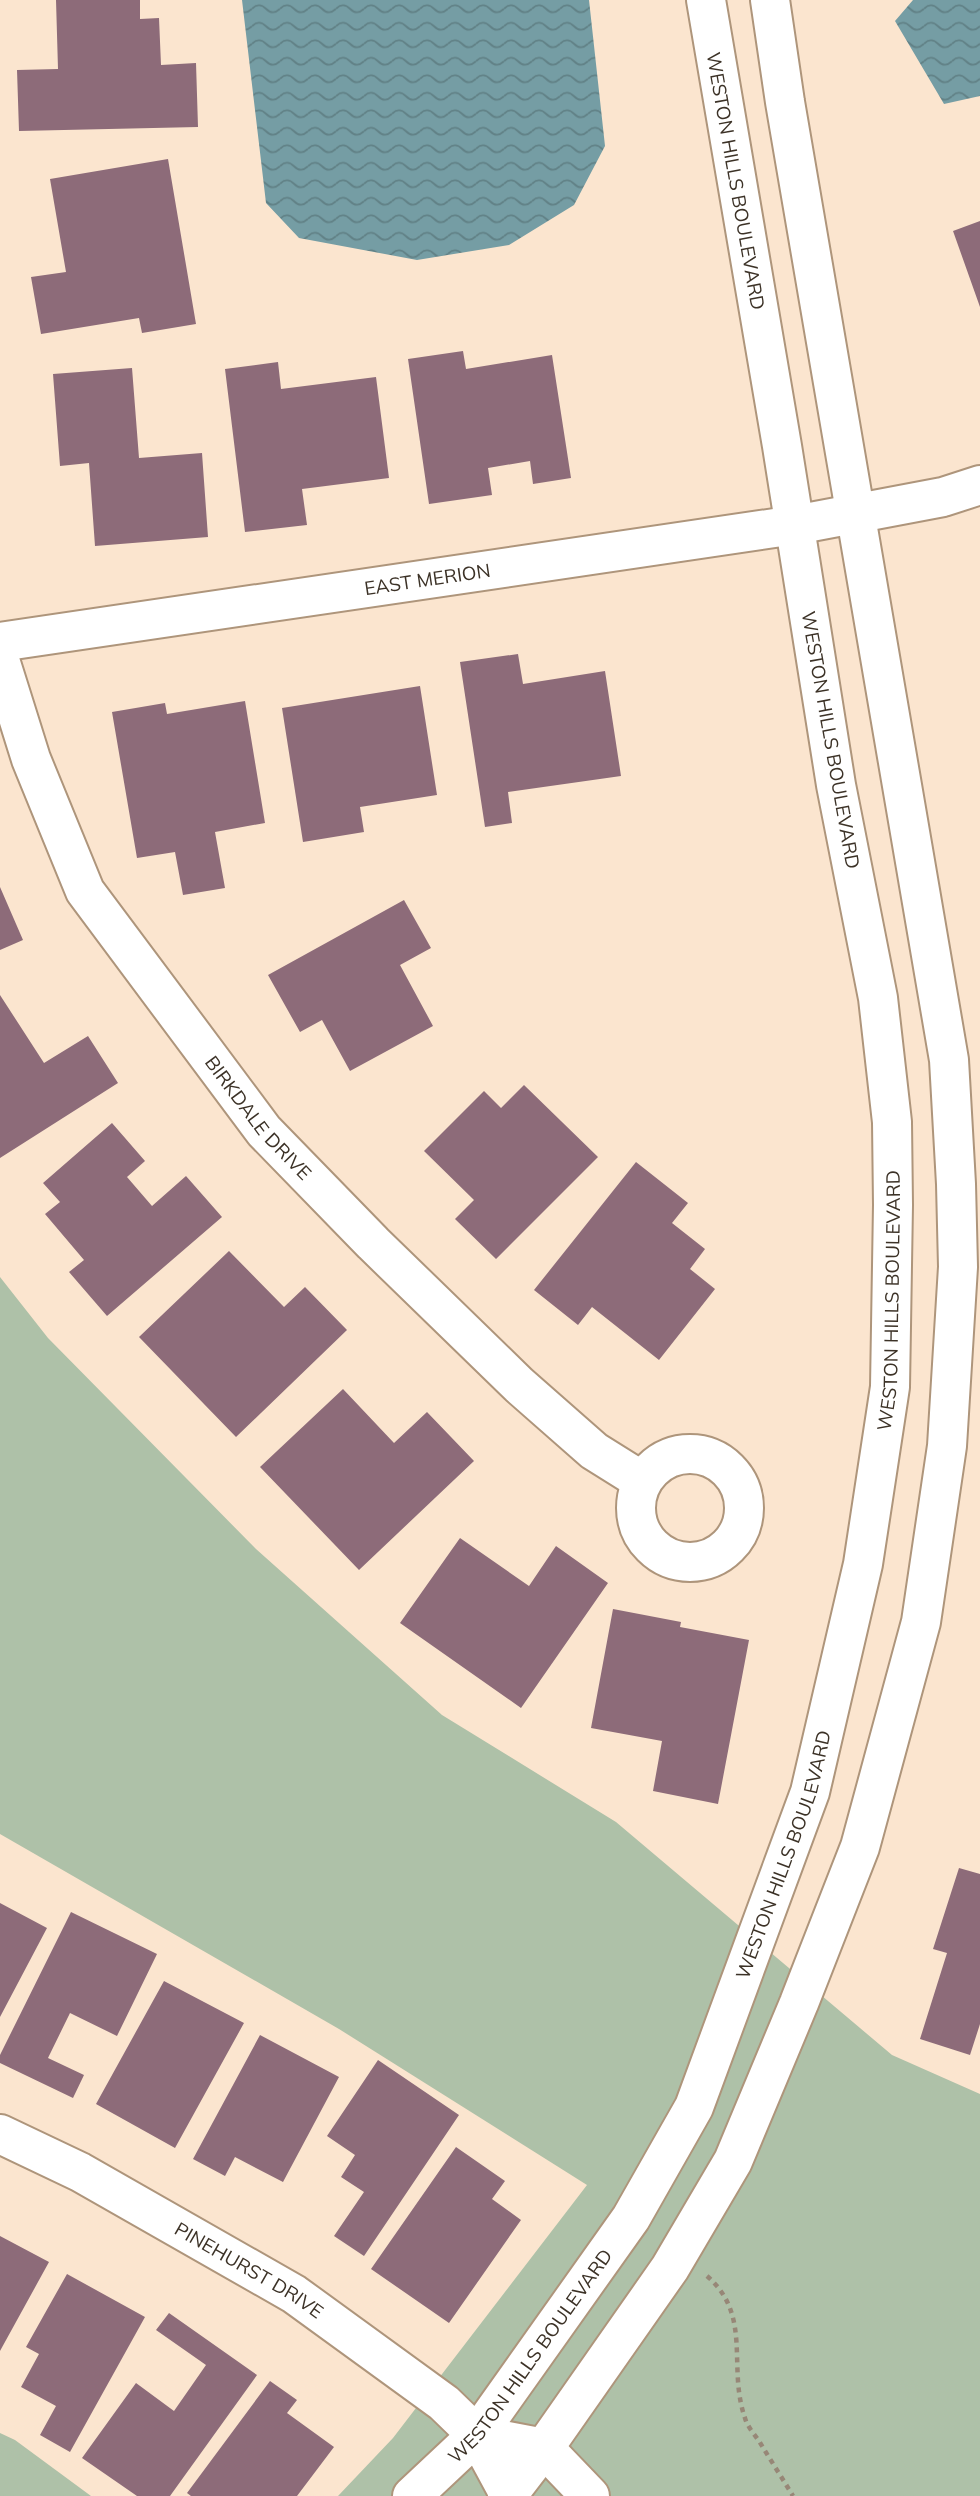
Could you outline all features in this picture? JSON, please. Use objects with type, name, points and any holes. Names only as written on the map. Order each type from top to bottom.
[{"type":"street","name":"WESTON HILLS BOULEVARD","points":[[412,2496],[477,2435],[631,2218],[694,2107],[810,1792],[863,1564],[890,1387],[892,1122],[878,998],[836,785],[706,0]]},
{"type":"street","points":[[477,2435],[509,2496],[678,2252],[733,2161],[860,1847],[921,1622],[947,1446],[958,1267],[948,1059],[785,102],[770,0]]},
{"type":"street","name":"EAST MERION","points":[[0,642],[795,525],[943,497],[980,485]]},
{"type":"street","name":"BIRKDALE DRIVE","points":[[0,660],[31,759],[85,891],[264,1131],[373,1243],[519,1385],[594,1451],[642,1481]]},
{"type":"street","name":"PINEHURST DRIVE","points":[[0,2134],[80,2172],[294,2294],[444,2403],[477,2435]]},
{"type":"street","points":[[477,2435],[544,2448],[590,2496]]},
{"type":"path","points":[[678,2252],[720,2288],[732,2309],[737,2380],[745,2419],[793,2496]]},
{"type":"green space","points":[[0,1277],[48,1338],[256,1549],[442,1715],[616,1822],[892,2055],[980,2094],[980,2496],[338,2496],[393,2438],[587,2185],[339,2029],[0,1834]]},
{"type":"green space","points":[[0,2433],[15,2440],[91,2496],[0,2496]]},
{"type":"water","points":[[242,0],[589,0],[605,146],[574,205],[509,245],[417,260],[299,238],[266,203]]},
{"type":"water","points":[[913,0],[980,0],[980,96],[944,104],[895,21]]},
{"type":"building","points":[[56,0],[140,0],[140,19],[159,18],[161,65],[196,63],[198,127],[19,131],[17,70],[58,69]]},
{"type":"building","points":[[168,159],[196,324],[142,333],[139,318],[41,334],[31,277],[66,272],[50,179]]},
{"type":"building","points":[[980,221],[980,307],[953,231]]},
{"type":"building","points":[[463,351],[466,369],[552,355],[571,478],[533,484],[530,461],[488,468],[492,495],[429,504],[408,359]]},
{"type":"building","points":[[278,362],[281,389],[376,377],[389,478],[302,489],[307,525],[245,532],[225,369]]},
{"type":"building","points":[[132,368],[139,458],[202,453],[208,537],[95,546],[89,463],[60,466],[53,374]]},
{"type":"building","points":[[518,654],[523,684],[605,671],[621,776],[508,792],[512,823],[485,827],[460,662]]},
{"type":"building","points":[[420,686],[437,795],[360,807],[364,832],[303,842],[282,708]]},
{"type":"building","points":[[245,701],[265,823],[215,832],[225,888],[183,895],[175,852],[137,858],[112,712],[165,703],[167,714]]},
{"type":"building","points":[[0,887],[23,940],[0,950]]},
{"type":"building","points":[[404,900],[431,948],[400,965],[433,1026],[350,1071],[322,1020],[300,1032],[268,975]]},
{"type":"building","points":[[0,995],[44,1063],[88,1036],[118,1083],[0,1158]]},
{"type":"building","points":[[524,1085],[598,1157],[496,1259],[455,1219],[474,1200],[424,1151],[484,1091],[501,1108]]},
{"type":"building","points":[[112,1123],[145,1161],[127,1177],[152,1206],[186,1176],[222,1217],[107,1316],[69,1272],[84,1260],[45,1214],[60,1202],[43,1183]]},
{"type":"building","points":[[636,1162],[688,1203],[672,1223],[705,1249],[690,1269],[715,1289],[659,1360],[592,1307],[578,1325],[534,1290]]},
{"type":"building","points":[[229,1251],[284,1307],[305,1287],[347,1330],[236,1437],[139,1337]]},
{"type":"building","points":[[343,1389],[394,1443],[427,1412],[474,1461],[359,1570],[260,1467]]},
{"type":"building","points":[[460,1538],[529,1586],[556,1546],[608,1583],[521,1708],[400,1623]]},
{"type":"building","points":[[613,1609],[681,1622],[680,1627],[749,1640],[718,1804],[653,1791],[662,1741],[591,1728]]},
{"type":"building","points":[[959,1868],[980,1874],[980,2024],[970,2055],[920,2039],[947,1953],[933,1949]]},
{"type":"building","points":[[0,1903],[47,1928],[0,2017]]},
{"type":"building","points":[[71,1912],[157,1954],[117,2036],[70,2013],[48,2058],[84,2075],[73,2098],[0,2063],[0,2055]]},
{"type":"building","points":[[164,1981],[244,2023],[175,2148],[96,2104]]},
{"type":"building","points":[[260,2035],[339,2077],[283,2182],[235,2157],[225,2176],[193,2159]]},
{"type":"building","points":[[378,2060],[459,2115],[364,2256],[334,2236],[364,2192],[341,2177],[355,2155],[327,2136]]},
{"type":"building","points":[[456,2147],[505,2181],[492,2199],[521,2220],[449,2323],[371,2269]]},
{"type":"building","points":[[0,2236],[49,2262],[0,2351]]},
{"type":"building","points":[[67,2274],[145,2317],[70,2452],[40,2435],[56,2406],[21,2387],[39,2354],[26,2347]]},
{"type":"building","points":[[169,2313],[257,2375],[170,2496],[137,2496],[82,2458],[136,2383],[174,2411],[206,2365],[156,2330]]},
{"type":"building","points":[[270,2381],[297,2400],[287,2413],[334,2447],[297,2496],[191,2496],[187,2493]]}]
